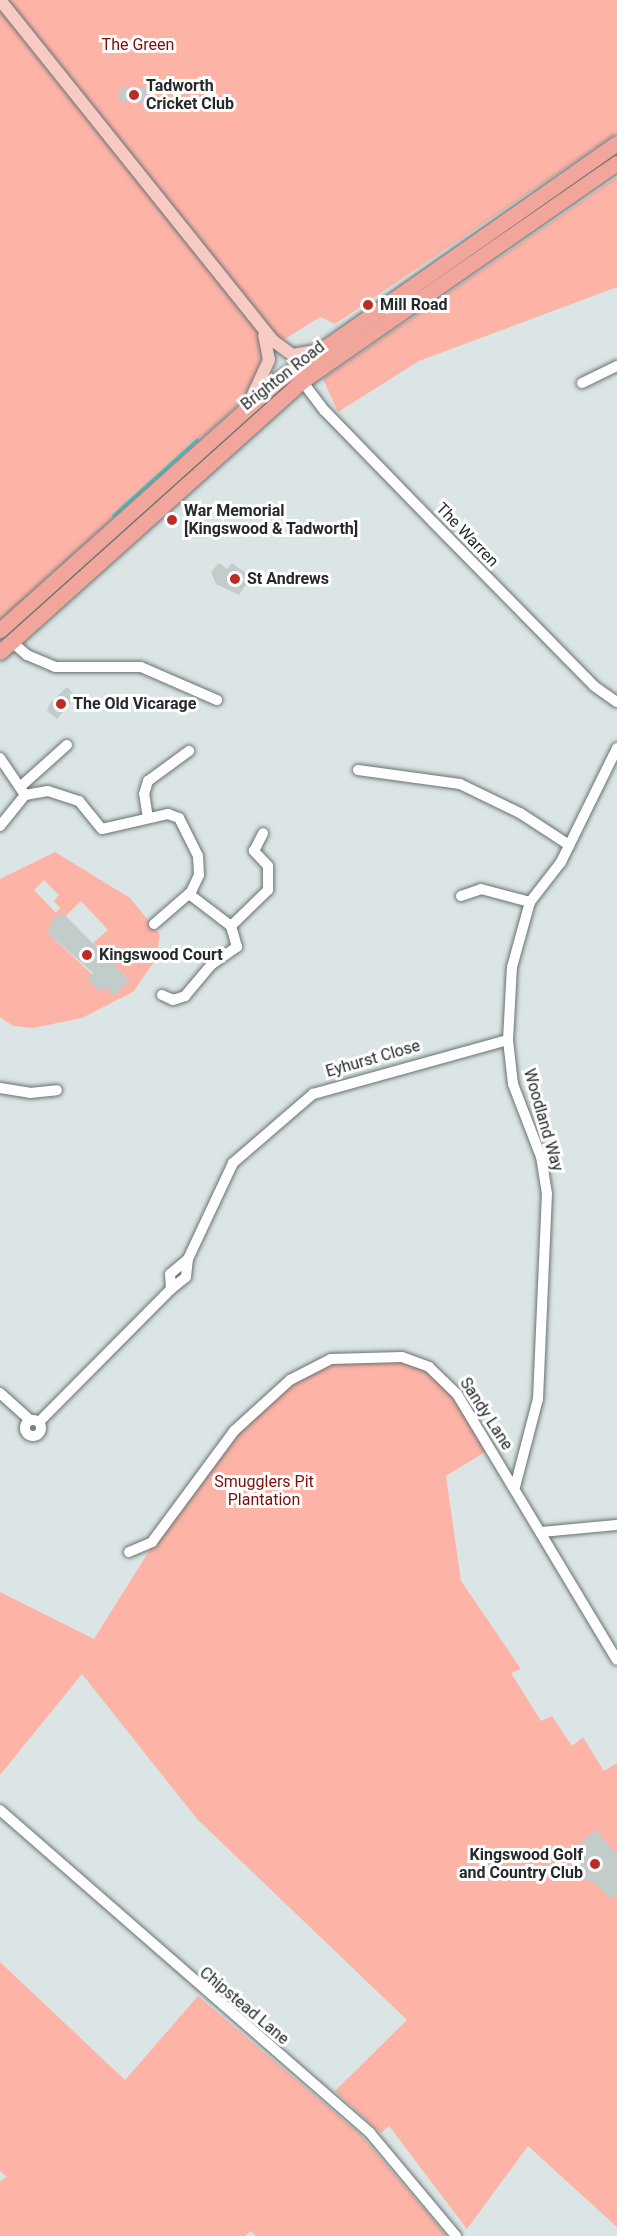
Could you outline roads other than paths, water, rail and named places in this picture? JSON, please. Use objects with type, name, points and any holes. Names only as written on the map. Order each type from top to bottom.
[{"type":"highway","name":"Brighton Road","points":[[0,630],[243,410],[318,349],[617,143]]},
{"type":"highway","name":"Brighton Road","points":[[6,647],[302,381],[617,163]]},
{"type":"main road","points":[[0,0],[260,326],[293,355],[318,349]]},
{"type":"main road","points":[[243,410],[262,382],[269,360],[260,326]]},
{"type":"street","points":[[582,383],[617,366]]},
{"type":"street","name":"The Warren","points":[[302,381],[325,411],[594,686],[617,702]]},
{"type":"street","points":[[6,647],[56,667],[141,667],[217,700]]},
{"type":"street","points":[[0,826],[22,791],[66,745]]},
{"type":"street","name":"Woodland Way","points":[[515,1487],[538,1399],[546,1194],[541,1157],[513,1084],[508,1040],[512,967],[530,902],[569,845],[617,748]]},
{"type":"street","points":[[148,818],[144,794],[148,781],[189,751]]},
{"type":"street","points":[[0,758],[22,791]]},
{"type":"street","points":[[358,770],[460,784],[520,813],[569,845]]},
{"type":"street","points":[[22,791],[48,791],[79,801],[102,829],[172,813],[182,822],[200,862],[198,881],[189,894],[154,924]]},
{"type":"street","points":[[231,926],[268,890],[268,866],[254,850],[263,833]]},
{"type":"street","points":[[461,896],[481,889],[530,902]]},
{"type":"street","points":[[162,995],[173,1000],[185,996],[212,965],[235,950],[238,943],[231,926],[189,894]]},
{"type":"street","name":"Eyhurst Close","points":[[0,1393],[34,1421],[171,1289],[184,1282],[188,1259],[240,1154],[313,1094],[508,1040]]},
{"type":"street","points":[[0,1088],[30,1093],[57,1090]]},
{"type":"street","name":"Sandy Lane","points":[[129,1552],[161,1532],[234,1431],[290,1380],[331,1359],[402,1357],[438,1373],[457,1394],[617,1660]]},
{"type":"street","points":[[541,1532],[617,1525]]},
{"type":"street","name":"Chipstead Lane","points":[[0,1810],[370,2133],[456,2236]]},
{"type":"waterway","points":[[113,515],[197,439]]},
{"type":"place","name":"Tadworth Cricket Club","points":[[134,95]]},
{"type":"place","name":"Mill Road","points":[[368,305]]},
{"type":"place","name":"War Memorial [Kingswood & Tadworth]","points":[[172,520]]},
{"type":"place","name":"St Andrews","points":[[235,579]]},
{"type":"place","name":"The Old Vicarage","points":[[61,704]]},
{"type":"place","name":"Kingswood Court","points":[[87,955]]},
{"type":"place","name":"Kingswood Golf and Country Club","points":[[595,1864]]},
{"type":"park label","name":"The Green","points":[[138,45]]},
{"type":"park label","name":"Smugglers Pit Plantation","points":[[264,1491]]}]
